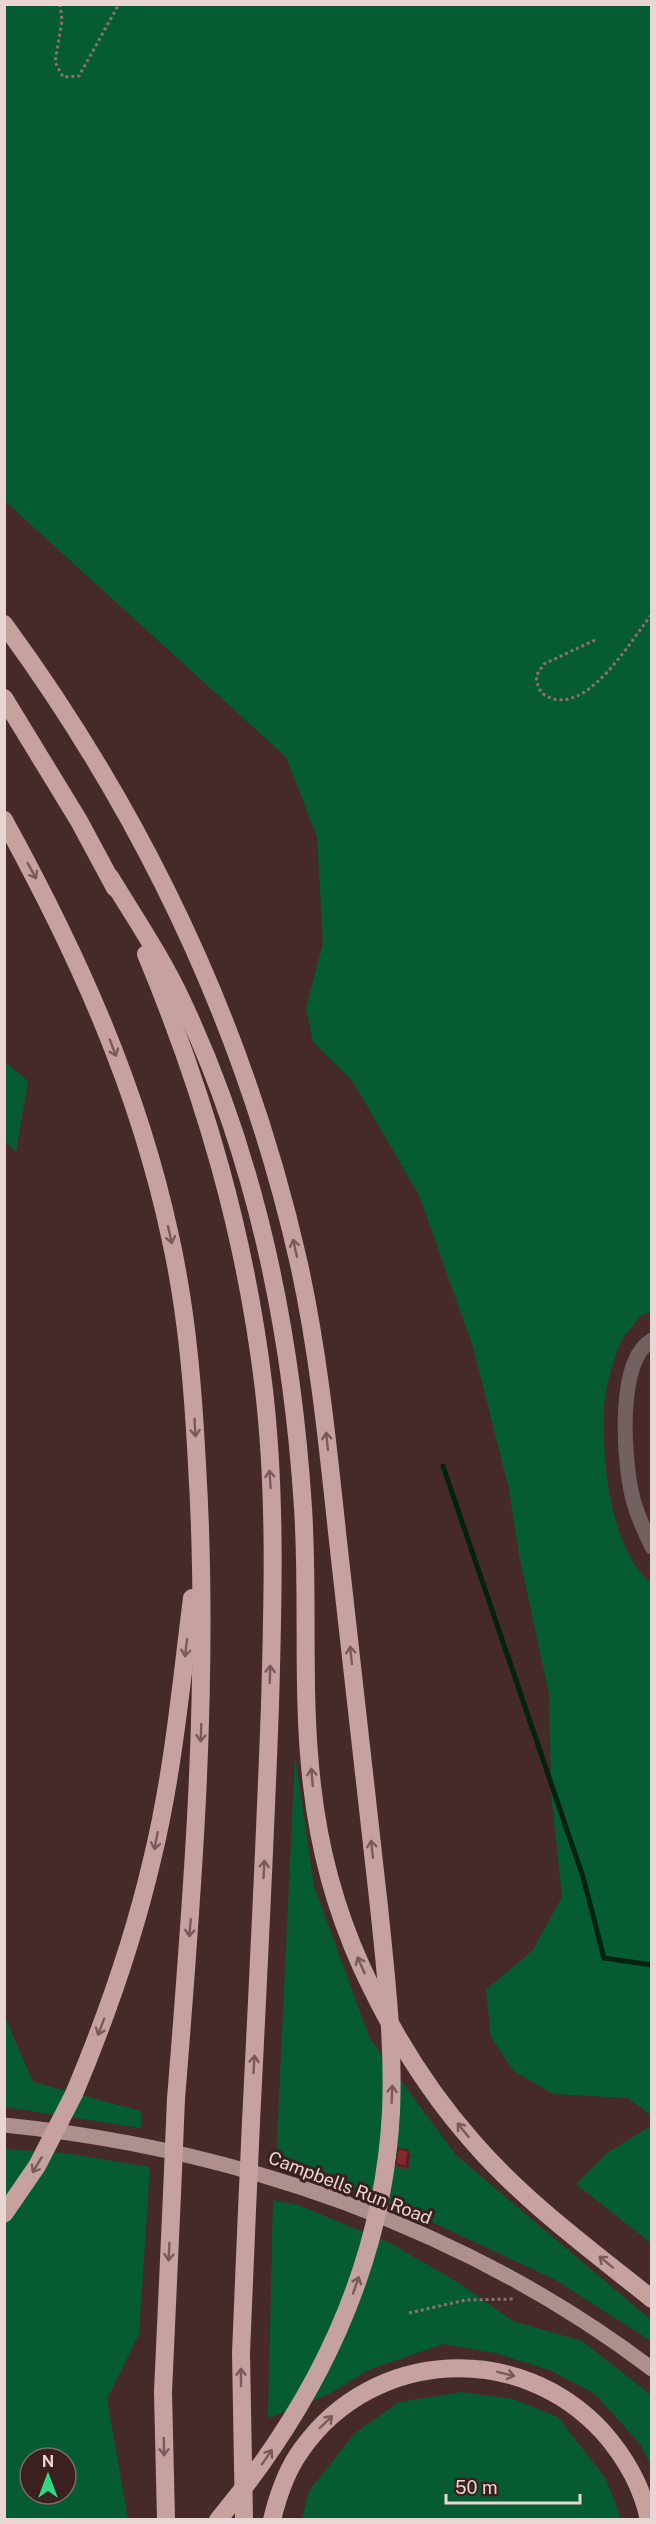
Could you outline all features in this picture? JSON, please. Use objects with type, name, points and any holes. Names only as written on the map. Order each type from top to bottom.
[{"type":"highway","points":[[4,624],[60,702],[133,822],[161,875],[214,992],[273,1163],[300,1267],[322,1398],[388,1992],[392,2073],[388,2150],[372,2234],[339,2331],[303,2402],[263,2463],[218,2520]]},
{"type":"highway","points":[[4,698],[162,963],[198,1035],[242,1160],[271,1273],[283,1336],[299,1457],[306,1562],[308,1722],[312,1785],[324,1852],[348,1934],[371,1987],[398,2037],[420,2073],[472,2142],[534,2202],[651,2299]]},
{"type":"highway","points":[[4,820],[52,907],[92,994],[137,1112],[170,1235],[183,1300],[192,1369],[201,1527],[202,1709],[196,1848],[176,2099],[163,2391],[166,2520]]},
{"type":"highway","points":[[110,877],[171,1015],[193,1075],[220,1165],[235,1218],[248,1283],[264,1392],[271,1499],[272,1630],[266,1834],[241,2353],[244,2520]]},
{"type":"highway","points":[[4,2214],[37,2166],[74,2094],[123,1965],[153,1858],[175,1740],[201,1527]]},
{"type":"highway","points":[[272,2520],[281,2490],[296,2459],[329,2418],[369,2391],[391,2380],[435,2369],[456,2368],[478,2369],[518,2377],[537,2384],[576,2406],[592,2420],[620,2452],[640,2490],[649,2520]]},
{"type":"main road","name":"Campbells Run Road","points":[[4,2125],[86,2135],[192,2157],[280,2181],[349,2204],[434,2241],[548,2298],[651,2369]]},
{"type":"lane","points":[[651,1340],[644,1344],[635,1358],[629,1381],[625,1444],[632,1494],[651,1547]]},
{"type":"path","points":[[60,4],[62,21],[55,62],[63,77],[79,76],[119,4]]},
{"type":"path","points":[[595,640],[544,664],[536,676],[538,688],[544,696],[562,700],[581,694],[616,664],[651,614]]},
{"type":"path","points":[[409,2313],[466,2300],[513,2299]]},
{"type":"green space","points":[[4,5],[651,5],[652,1312],[641,1315],[620,1344],[605,1396],[604,1432],[607,1479],[618,1527],[626,1549],[637,1568],[651,1583],[651,2115],[628,2098],[553,2094],[514,2071],[491,2037],[486,1990],[533,1950],[562,1897],[551,1792],[549,1694],[519,1555],[509,1489],[473,1347],[419,1195],[352,1080],[313,1042],[306,1008],[323,943],[317,837],[286,757],[5,501]]},
{"type":"green space","points":[[4,1061],[28,1081],[16,1152],[5,1141]]},
{"type":"green space","points":[[295,1755],[314,1886],[370,2039],[456,2155],[651,2320],[651,2341],[554,2279],[417,2215],[276,2162]]},
{"type":"green space","points":[[4,2015],[33,2082],[141,2111],[141,2128],[5,2107]]},
{"type":"green space","points":[[651,2126],[651,2243],[576,2184],[607,2153]]},
{"type":"green space","points":[[4,2149],[65,2153],[150,2167],[139,2334],[107,2399],[128,2519],[5,2519]]},
{"type":"green space","points":[[273,2200],[298,2205],[390,2243],[459,2283],[513,2321],[582,2341],[651,2395],[651,2466],[641,2445],[595,2394],[550,2370],[495,2353],[443,2344],[368,2370],[329,2394],[268,2418]]},
{"type":"green space","points":[[462,2392],[513,2399],[558,2417],[606,2479],[621,2519],[302,2519],[309,2491],[355,2433],[399,2402]]},
{"type":"building","points":[[398,2149],[408,2150],[406,2166],[396,2164]]},
{"type":"waterway","points":[[443,1466],[583,1877],[604,1958],[652,1965]]}]
